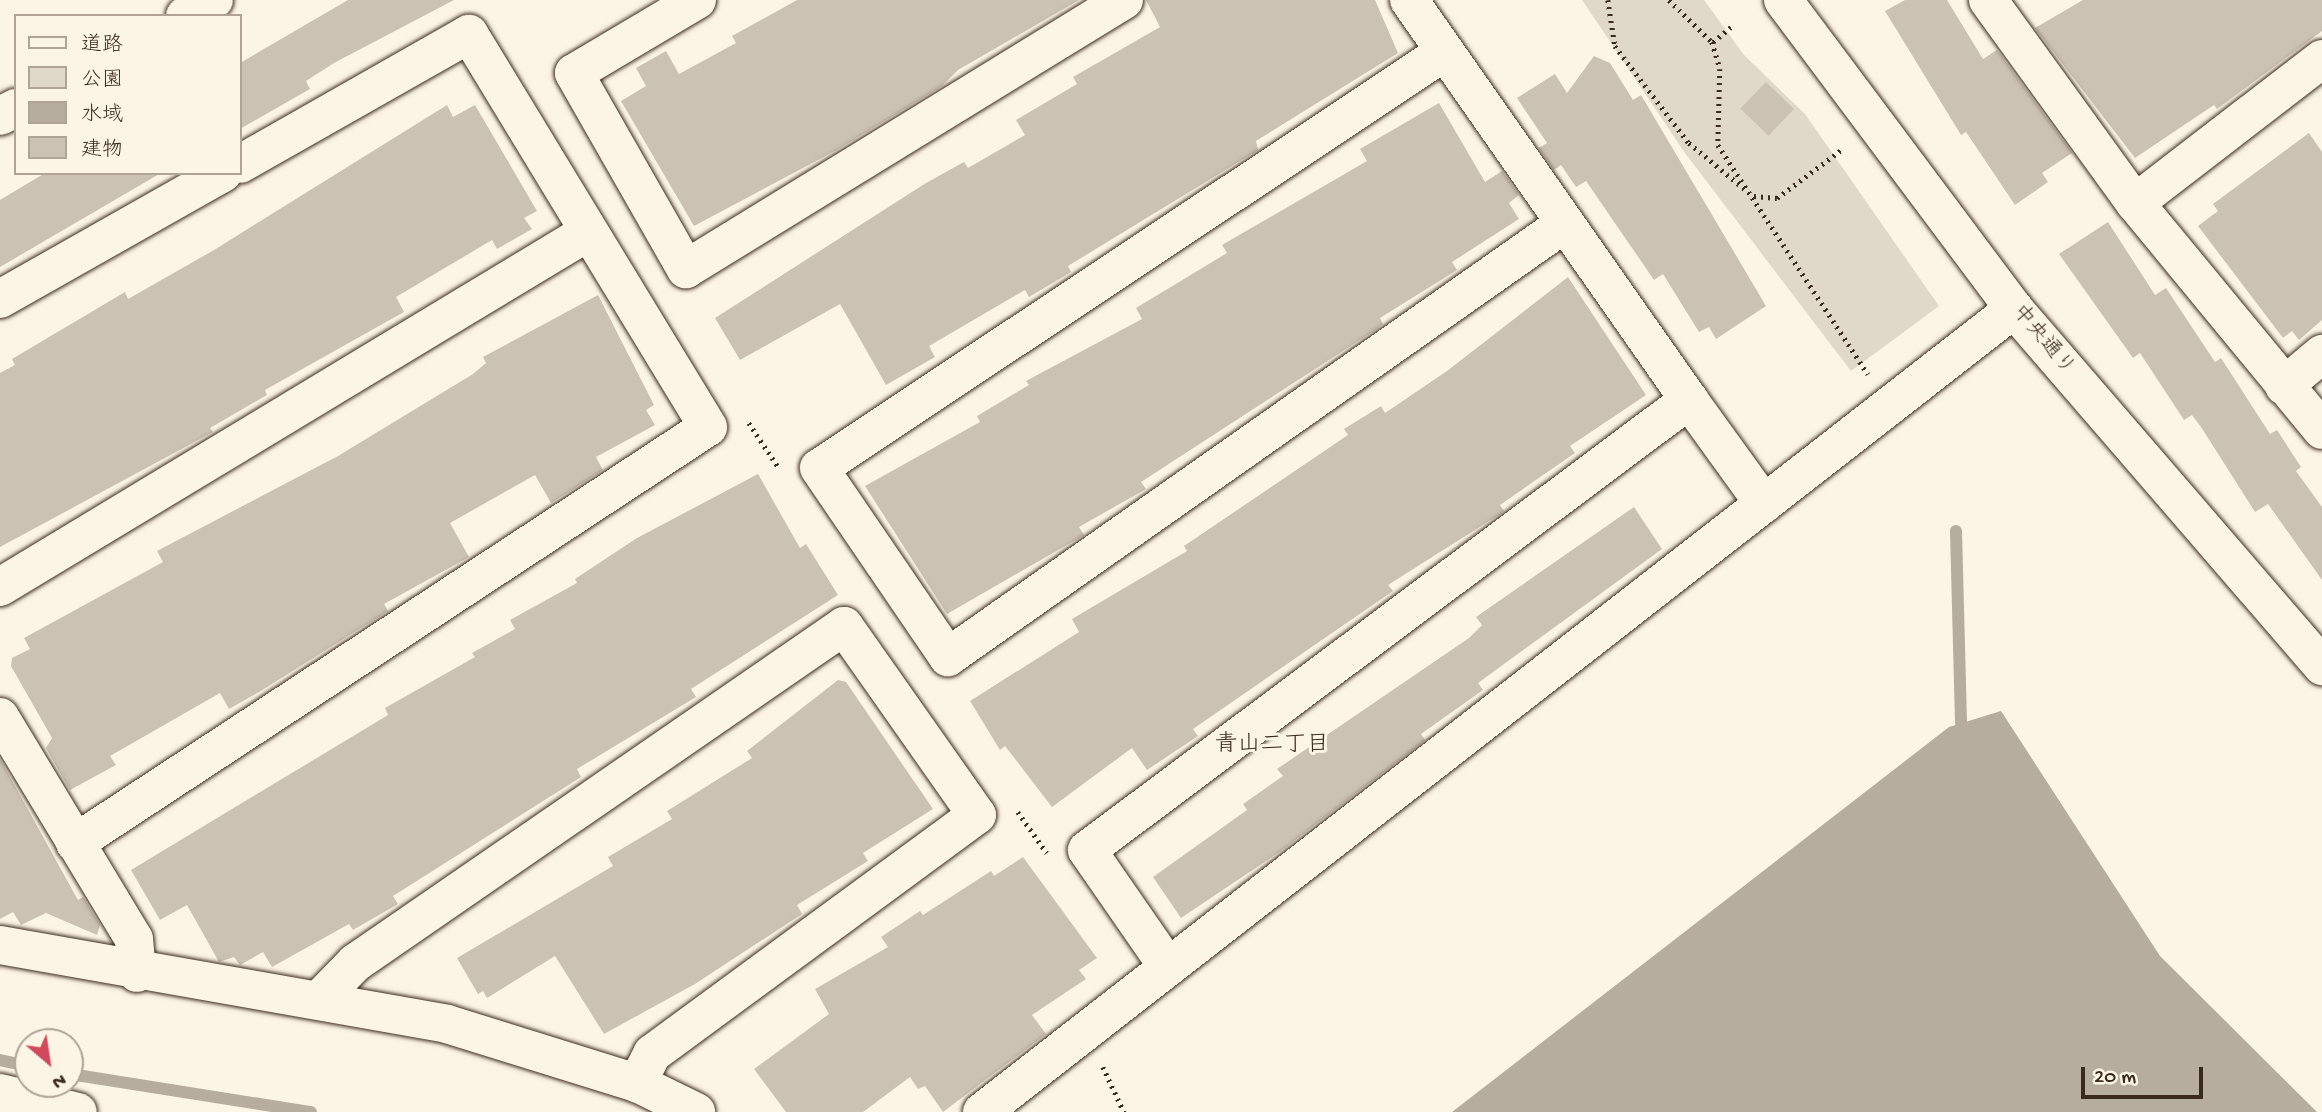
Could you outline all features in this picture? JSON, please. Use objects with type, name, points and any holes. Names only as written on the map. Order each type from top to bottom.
[{"type":"street","points":[[189,14],[214,0]]},
{"type":"street","points":[[697,0],[575,73],[686,268],[1124,0]]},
{"type":"street","points":[[1409,0],[1443,53],[1764,504]]},
{"type":"street","name":"中央通り","points":[[1783,0],[2014,309],[2322,666]]},
{"type":"street","points":[[2002,5],[2135,203],[2322,429]]},
{"type":"street","points":[[75,842],[708,427],[469,34],[242,163]]},
{"type":"street","points":[[1443,53],[818,468],[948,657],[1563,223]]},
{"type":"street","points":[[2135,203],[2322,59]]},
{"type":"street","points":[[0,299],[219,175]]},
{"type":"street","points":[[0,587],[588,232]]},
{"type":"street","points":[[982,1112],[2014,309]]},
{"type":"street","points":[[2284,386],[2322,354]]},
{"type":"street","points":[[1168,967],[1087,850],[1689,400]]},
{"type":"street","points":[[319,1000],[355,963],[844,626],[977,815],[652,1054],[637,1083]]},
{"type":"street","points":[[0,717],[134,939],[137,973]]},
{"type":"street","points":[[0,945],[137,973],[319,1000],[447,1024],[637,1083],[696,1112]]},
{"type":"street","points":[[0,1093],[78,1112]]},
{"type":"path","points":[[1608,0],[1615,46],[1689,143],[1753,196],[1777,198],[1841,150]]},
{"type":"path","points":[[1669,0],[1712,42],[1720,69],[1718,145],[1872,381]]},
{"type":"path","points":[[1712,42],[1733,24]]},
{"type":"green space","points":[[1582,0],[1704,0],[1744,55],[1805,114],[1939,306],[1851,371],[1685,153]]},
{"type":"water","points":[[2001,711],[2160,956],[2317,1112],[1452,1112],[1949,727]]},
{"type":"building","points":[[348,0],[454,0],[334,63],[306,81],[310,89],[242,128],[242,62]]},
{"type":"building","points":[[797,0],[1079,0],[958,70],[942,86],[835,151],[694,226],[621,101],[646,86],[636,68],[666,51],[679,74],[736,43],[732,36]]},
{"type":"building","points":[[1146,0],[1375,0],[1398,53],[1256,141],[1258,150],[1068,266],[1071,272],[1029,297],[1025,290],[929,346],[935,357],[886,385],[840,304],[740,360],[715,318],[926,183],[964,162],[968,168],[1025,135],[1016,120],[1077,84],[1073,77],[1160,27]]},
{"type":"building","points":[[1905,0],[1947,0],[1983,59],[1997,50],[2072,153],[2042,173],[2048,182],[2015,205],[1966,132],[1961,135],[1885,11]]},
{"type":"building","points":[[2083,0],[2322,0],[2322,31],[2217,109],[2214,105],[2135,158],[2035,28]]},
{"type":"building","points":[[1594,56],[1610,63],[1633,100],[1641,95],[1766,306],[1716,339],[1709,327],[1699,332],[1663,274],[1654,280],[1586,181],[1576,187],[1561,165],[1554,170],[1539,148],[1547,143],[1517,98],[1555,74],[1567,93]]},
{"type":"building","points":[[1766,82],[1794,109],[1768,136],[1740,109]]},
{"type":"building","points":[[1439,103],[1485,182],[1502,171],[1519,195],[1509,203],[1519,219],[1452,262],[1457,270],[1380,318],[1383,324],[1372,332],[1141,482],[1146,489],[1079,527],[1084,535],[947,614],[865,486],[980,422],[977,416],[1029,385],[1026,381],[1142,319],[1136,308],[1227,253],[1222,245],[1367,161],[1360,149]]},
{"type":"building","points":[[447,105],[453,117],[475,105],[537,211],[524,218],[532,229],[497,249],[492,240],[396,297],[404,312],[265,390],[267,395],[210,428],[213,432],[0,547],[0,373],[15,365],[12,359],[125,292],[128,299],[214,250]]},
{"type":"building","points":[[2309,133],[2322,152],[2322,320],[2299,340],[2292,331],[2283,338],[2198,226],[2218,211],[2213,204]]},
{"type":"building","points":[[42,175],[158,175],[0,267],[0,200]]},
{"type":"building","points":[[2108,222],[2155,295],[2166,288],[2215,362],[2221,358],[2270,434],[2277,430],[2301,467],[2296,471],[2322,507],[2322,580],[2268,504],[2255,512],[2192,415],[2184,420],[2140,353],[2133,358],[2059,254]]},
{"type":"building","points":[[1568,277],[1646,395],[1570,446],[1575,453],[1500,505],[1504,511],[1388,585],[1393,591],[1193,729],[1198,736],[1147,770],[1132,748],[1052,807],[1005,746],[1000,750],[970,701],[1079,632],[1072,619],[1187,551],[1184,546],[1348,435],[1344,429],[1381,406],[1385,413],[1447,371]]},
{"type":"building","points":[[598,295],[654,405],[646,410],[655,425],[596,457],[603,470],[551,503],[535,475],[450,523],[469,557],[384,604],[388,611],[259,692],[229,709],[220,693],[110,756],[116,765],[70,790],[46,748],[52,738],[11,666],[12,658],[30,649],[24,638],[163,562],[157,551],[338,456],[473,374],[486,363],[483,357]]},
{"type":"building","points":[[758,474],[800,548],[806,544],[838,595],[691,689],[696,697],[577,769],[581,777],[393,896],[398,904],[353,930],[349,924],[272,967],[263,952],[240,965],[234,957],[219,962],[187,905],[160,920],[131,870],[388,715],[385,708],[475,657],[472,653],[515,629],[510,620],[577,583],[575,579],[637,538]]},
{"type":"building","points":[[1634,507],[1662,549],[1478,683],[1483,690],[1421,734],[1425,740],[1281,851],[1181,918],[1153,877],[1247,810],[1243,804],[1283,776],[1277,769],[1469,638],[1482,625],[1476,617]]},
{"type":"building","points":[[838,680],[846,682],[933,809],[863,853],[868,861],[797,905],[802,914],[695,984],[604,1034],[555,956],[487,998],[483,991],[478,994],[457,958],[613,866],[608,857],[672,819],[667,811],[752,758],[747,751]]},
{"type":"building","points":[[0,759],[78,900],[83,897],[100,925],[97,935],[46,913],[21,925],[13,912],[0,919]]},
{"type":"building","points":[[1023,857],[1097,958],[1079,970],[1086,979],[1032,1015],[1046,1034],[943,1112],[925,1086],[918,1089],[910,1077],[863,1112],[786,1112],[754,1069],[829,1014],[815,989],[888,947],[881,937],[920,911],[923,915],[991,871],[994,876]]},
{"type":"waterway","points":[[1956,531],[1961,723]]},
{"type":"waterway","points":[[0,1060],[14,1063]]},
{"type":"waterway","points":[[84,1076],[311,1112]]},
{"type":"district","name":"青山二丁目","points":[[1272,746]]}]
